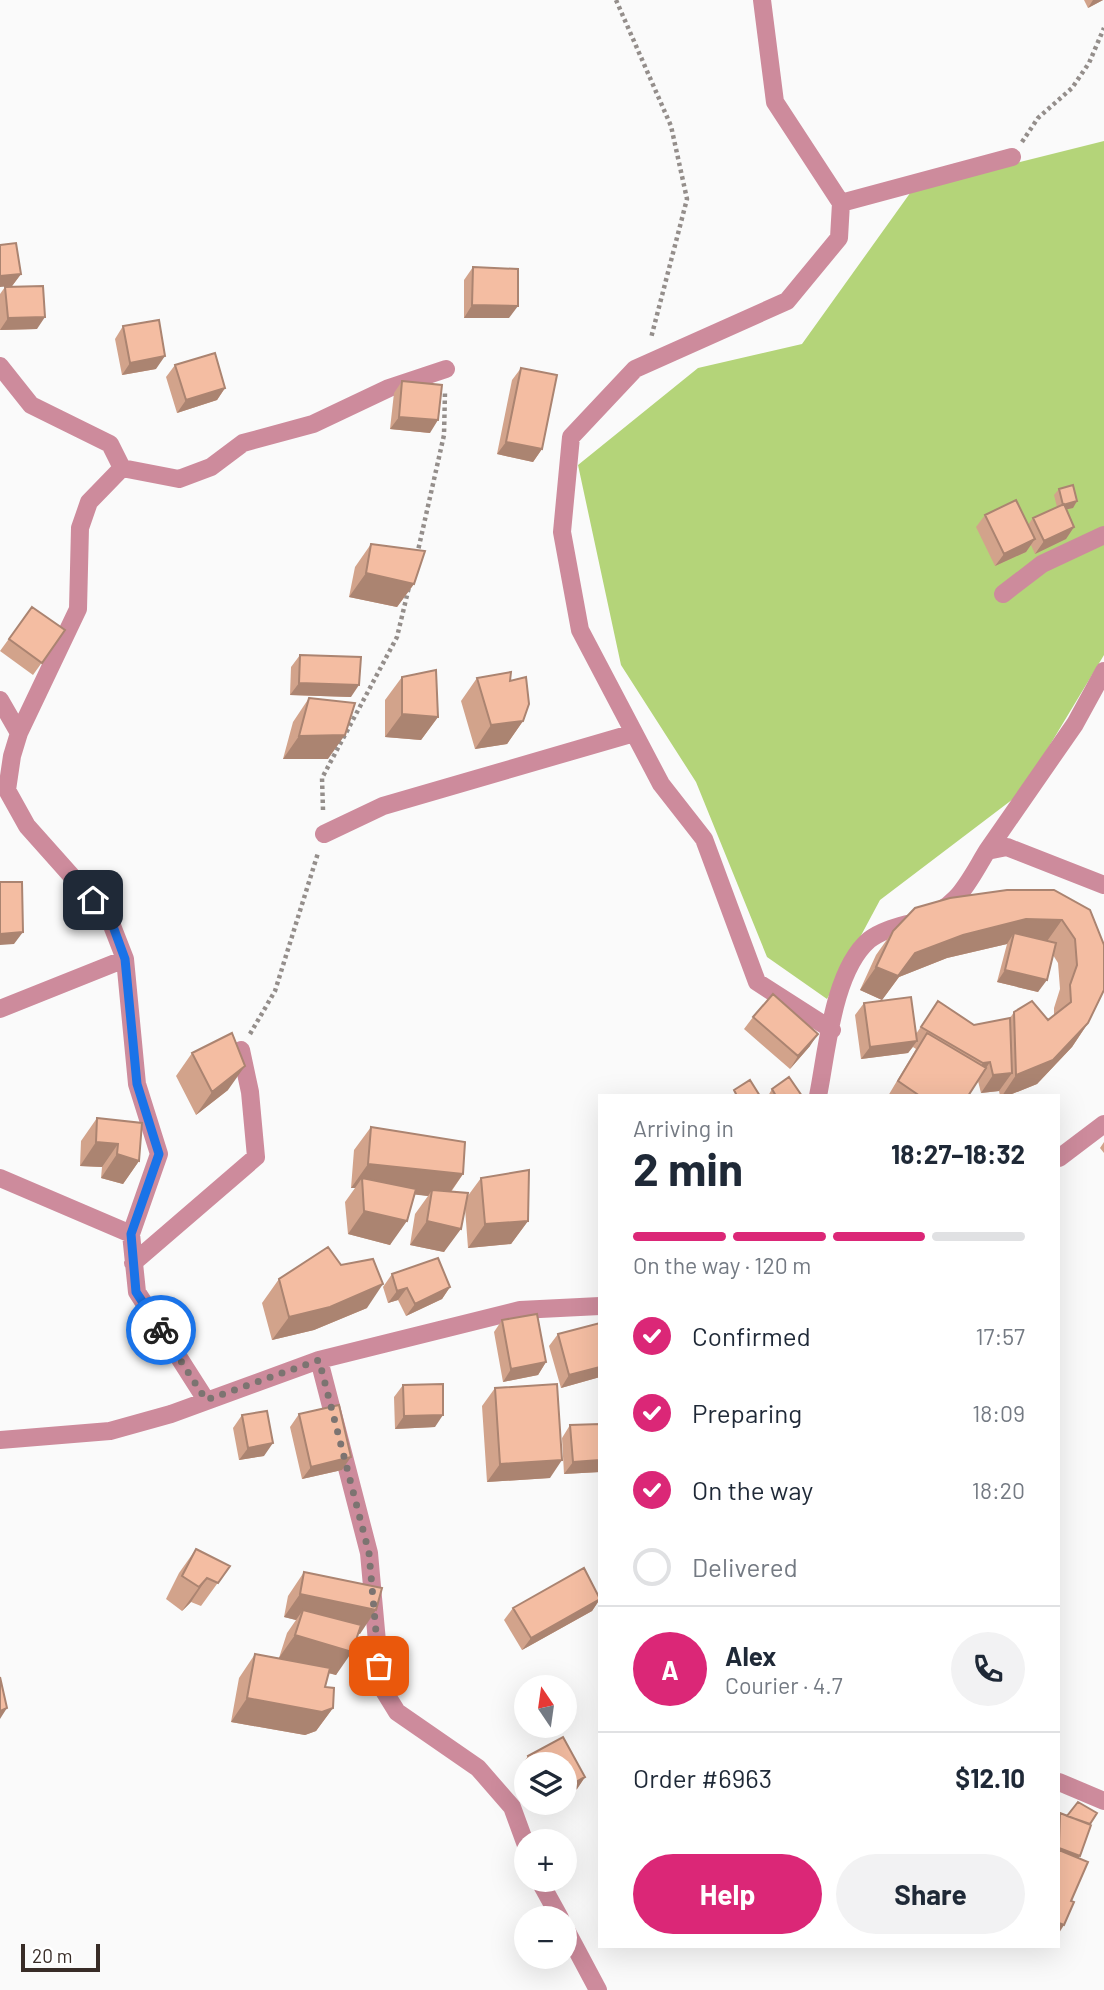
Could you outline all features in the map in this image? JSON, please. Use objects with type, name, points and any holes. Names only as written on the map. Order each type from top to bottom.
[{"type":"street","points":[[762,0],[775,102],[841,203],[839,238],[787,301],[635,369],[571,437],[562,532],[580,630],[661,785],[704,839],[757,982],[832,1030]]},
{"type":"street","points":[[841,203],[1012,157]]},
{"type":"street","points":[[0,366],[31,405],[110,444],[122,468]]},
{"type":"street","points":[[122,468],[179,479],[211,467],[243,443],[313,424],[389,388],[446,369]]},
{"type":"street","points":[[122,468],[89,502],[80,528],[78,609],[19,733],[12,756],[7,790],[27,827],[110,918],[125,959],[137,1084],[159,1154],[131,1234],[136,1292],[206,1400]]},
{"type":"street","points":[[1003,594],[1042,564],[1104,535]]},
{"type":"street","points":[[818,1094],[843,981],[851,962],[870,940],[897,926],[943,911],[960,897],[987,851],[1075,724],[1104,671]]},
{"type":"street","points":[[0,700],[19,733]]},
{"type":"street","points":[[324,834],[383,806],[634,733]]},
{"type":"street","points":[[987,851],[1007,847],[1104,885]]},
{"type":"street","points":[[0,1009],[125,959]]},
{"type":"street","points":[[133,1263],[256,1157],[250,1092],[241,1050]]},
{"type":"street","points":[[1060,1157],[1104,1124]]},
{"type":"street","points":[[0,1178],[131,1234]]},
{"type":"street","points":[[0,1440],[110,1431],[171,1414],[319,1360],[520,1310],[598,1306]]},
{"type":"street","points":[[319,1360],[369,1553],[381,1686],[397,1712],[478,1768],[512,1807],[520,1829]]},
{"type":"street","points":[[1060,1782],[1104,1801]]},
{"type":"street","points":[[577,1951],[598,1990]]},
{"type":"path","points":[[615,0],[671,126],[687,199],[643,365]]},
{"type":"path","points":[[1012,157],[1038,118],[1072,88],[1089,63],[1104,28]]},
{"type":"path","points":[[415,565],[444,435],[446,369]]},
{"type":"path","points":[[241,1050],[275,991],[324,834],[322,778],[397,637],[412,577]]},
{"type":"green space","points":[[1104,141],[1104,655],[1021,793],[880,900],[827,999],[767,957],[696,782],[621,665],[578,465],[698,368],[802,344],[913,189]]},
{"type":"building","points":[[16,243],[21,274],[0,276],[0,245]]},
{"type":"building","points":[[473,267],[518,269],[518,306],[472,305]]},
{"type":"building","points":[[43,286],[45,317],[8,318],[5,287]]},
{"type":"building","points":[[159,320],[165,356],[130,363],[123,326]]},
{"type":"building","points":[[215,353],[225,388],[186,400],[175,365]]},
{"type":"building","points":[[521,368],[557,375],[542,449],[506,442]]},
{"type":"building","points":[[402,381],[442,385],[438,420],[399,417]]},
{"type":"building","points":[[1073,485],[1077,501],[1063,505],[1059,489]]},
{"type":"building","points":[[1016,500],[1035,539],[1004,554],[985,515]]},
{"type":"building","points":[[1064,504],[1074,527],[1044,541],[1033,518]]},
{"type":"building","points":[[371,544],[425,551],[414,584],[366,573]]},
{"type":"building","points":[[32,607],[65,630],[42,663],[9,639]]},
{"type":"building","points":[[300,655],[361,657],[359,685],[299,683]]},
{"type":"building","points":[[436,670],[438,717],[402,714],[402,677]]},
{"type":"building","points":[[511,672],[510,681],[526,677],[529,704],[523,721],[491,725],[477,678]]},
{"type":"building","points":[[309,698],[355,703],[345,735],[299,736]]},
{"type":"building","points":[[0,882],[22,882],[23,932],[0,934]]},
{"type":"building","points":[[1007,890],[1054,890],[1090,910],[1104,945],[1104,990],[1088,1023],[1053,1060],[1016,1075],[1014,1012],[1032,1001],[1048,1020],[1071,1002],[1070,985],[1077,965],[1075,939],[1062,920],[1026,919],[963,935],[915,953],[898,976],[876,967],[893,931],[915,908],[950,898]]},
{"type":"building","points":[[1014,933],[1056,943],[1047,980],[1005,970]]},
{"type":"building","points":[[773,994],[818,1034],[798,1056],[753,1017]]},
{"type":"building","points":[[911,997],[917,1041],[870,1047],[864,1003]]},
{"type":"building","points":[[938,1001],[974,1025],[1010,1018],[1012,1073],[993,1075],[990,1062],[983,1063],[921,1027]]},
{"type":"building","points":[[232,1033],[245,1066],[212,1092],[192,1053]]},
{"type":"building","points":[[927,1033],[986,1068],[969,1094],[917,1094],[898,1081]]},
{"type":"building","points":[[789,1077],[801,1094],[775,1094],[772,1089]]},
{"type":"building","points":[[750,1080],[759,1094],[736,1094],[734,1090]]},
{"type":"building","points":[[97,1118],[142,1123],[139,1161],[117,1154],[118,1144],[96,1142]]},
{"type":"building","points":[[371,1127],[465,1142],[463,1174],[368,1164]]},
{"type":"building","points":[[529,1170],[528,1221],[485,1224],[481,1178]]},
{"type":"building","points":[[362,1178],[416,1189],[407,1221],[364,1211]]},
{"type":"building","points":[[432,1190],[468,1193],[461,1229],[427,1221]]},
{"type":"building","points":[[328,1247],[341,1265],[373,1259],[383,1284],[330,1307],[289,1317],[279,1279]]},
{"type":"building","points":[[438,1258],[450,1287],[415,1304],[407,1288],[397,1291],[392,1274]]},
{"type":"building","points":[[537,1314],[546,1362],[511,1369],[502,1320]]},
{"type":"building","points":[[598,1324],[598,1368],[569,1375],[558,1334]]},
{"type":"building","points":[[443,1384],[443,1415],[404,1416],[403,1385]]},
{"type":"building","points":[[557,1384],[562,1460],[500,1464],[495,1388]]},
{"type":"building","points":[[339,1405],[351,1457],[311,1467],[299,1414]]},
{"type":"building","points":[[267,1411],[273,1443],[248,1448],[242,1415]]},
{"type":"building","points":[[598,1424],[598,1460],[573,1462],[570,1425]]},
{"type":"building","points":[[196,1549],[230,1566],[218,1583],[207,1578],[199,1587],[182,1576]]},
{"type":"building","points":[[584,1568],[598,1595],[598,1600],[531,1638],[513,1608]]},
{"type":"building","points":[[304,1572],[382,1588],[376,1610],[300,1594]]},
{"type":"building","points":[[303,1610],[361,1625],[352,1652],[295,1635]]},
{"type":"building","points":[[255,1654],[330,1668],[325,1687],[334,1688],[333,1708],[322,1712],[247,1698]]},
{"type":"building","points":[[0,1677],[7,1708],[0,1711]]},
{"type":"building","points":[[564,1738],[571,1752],[535,1752]]},
{"type":"building","points":[[577,1762],[585,1777],[577,1781]]},
{"type":"building","points":[[1078,1802],[1097,1813],[1090,1824],[1067,1816]]},
{"type":"building","points":[[1060,1813],[1091,1825],[1080,1856],[1060,1848]]},
{"type":"building","points":[[1060,1850],[1088,1862],[1064,1925],[1060,1923]]},
{"type":"way so far","points":[[161,1330],[206,1400],[319,1360],[369,1553],[379,1666]]},
{"type":"route","points":[[93,900],[110,918],[125,959],[137,1084],[159,1154],[131,1234],[136,1292],[161,1330]]}]
